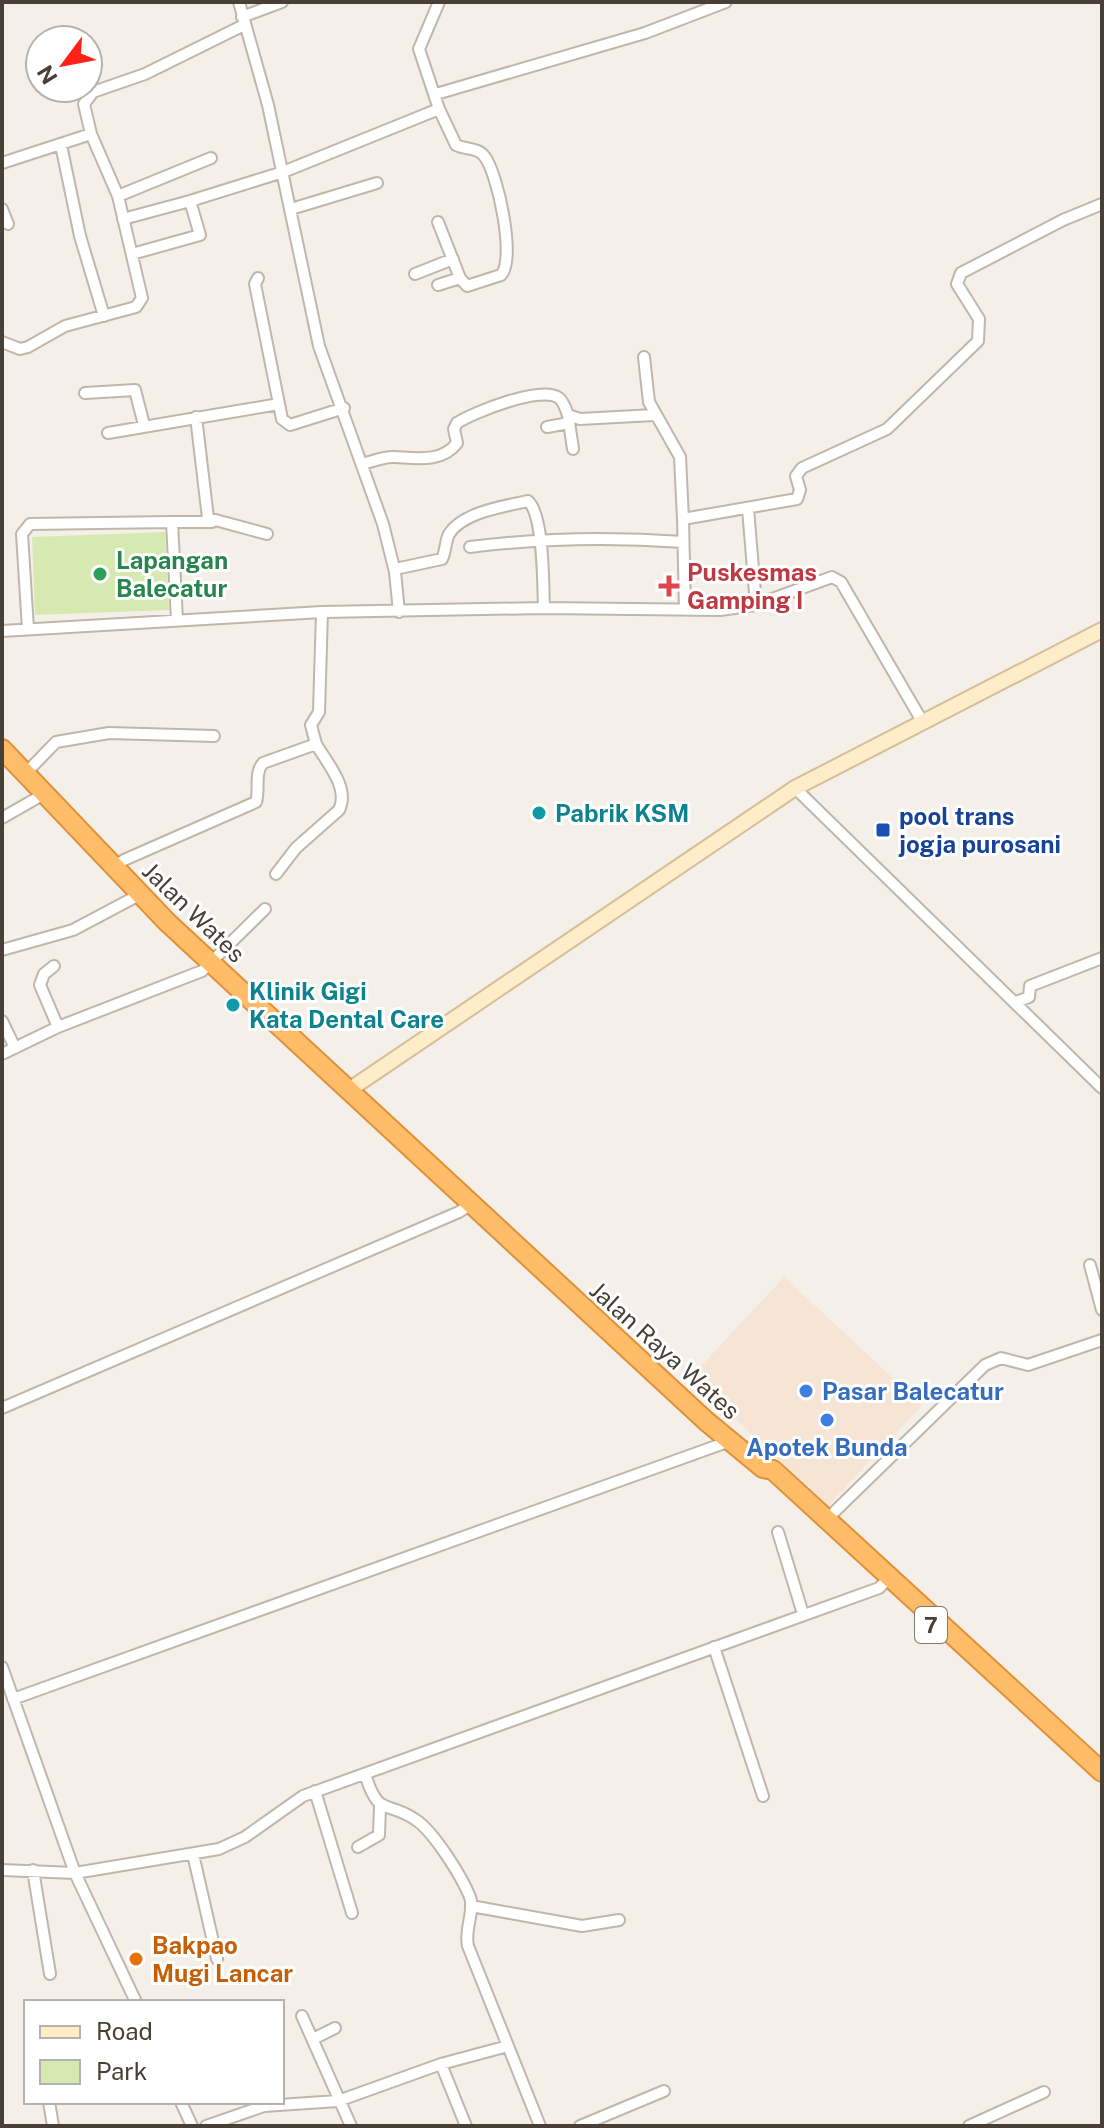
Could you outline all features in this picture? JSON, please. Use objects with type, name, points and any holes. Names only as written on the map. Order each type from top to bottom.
[{"type":"highway","name":"Jalan Wates","points":[[2,749],[139,895],[536,1265]]},
{"type":"highway","name":"Jalan Raya Wates","points":[[536,1265],[730,1441],[763,1468],[773,1470],[827,1519],[887,1580],[1102,1781]]},
{"type":"highway","name":"Jalan Raya Wates","points":[[763,1468],[766,1476],[1102,1772]]},
{"type":"street","points":[[239,2],[258,63],[319,346],[344,408],[395,569],[399,612]]},
{"type":"street","points":[[2,342],[14,347],[28,347],[65,326],[136,307],[142,298],[118,196],[91,134],[84,104],[93,92],[145,74],[282,2]]},
{"type":"street","points":[[438,222],[460,278],[467,286],[504,272],[508,260],[505,225],[484,154],[456,145],[439,109],[419,49],[439,2]]},
{"type":"street","points":[[436,94],[645,33],[726,2]]},
{"type":"street","points":[[123,219],[283,172],[439,109]]},
{"type":"street","points":[[2,163],[23,153],[61,145],[91,134]]},
{"type":"street","points":[[61,145],[80,236],[104,316]]},
{"type":"street","points":[[118,196],[211,158]]},
{"type":"street","points":[[291,209],[377,183]]},
{"type":"street","points":[[132,254],[200,235],[190,201]]},
{"type":"street","points":[[683,519],[797,499],[798,472],[887,429],[978,341],[979,319],[957,284],[961,273],[1063,220],[1102,204]]},
{"type":"street","points":[[2,209],[8,224]]},
{"type":"street","points":[[415,274],[453,259]]},
{"type":"street","points":[[258,278],[255,284],[282,419],[290,425],[344,408]]},
{"type":"street","points":[[438,285],[460,278]]},
{"type":"street","points":[[644,357],[654,415],[678,449],[685,610]]},
{"type":"street","points":[[85,393],[135,390],[144,425]]},
{"type":"street","points":[[363,464],[396,457],[416,461],[446,452],[456,446],[454,429],[461,420],[524,396],[555,396],[561,399],[569,419],[573,449]]},
{"type":"street","points":[[108,433],[279,404]]},
{"type":"street","points":[[547,427],[569,419],[654,415]]},
{"type":"street","points":[[196,417],[206,512],[212,522]]},
{"type":"street","points":[[395,569],[439,561],[455,527],[478,515],[528,501],[535,510],[540,539],[544,608]]},
{"type":"street","points":[[748,509],[756,605]]},
{"type":"street","points":[[172,522],[177,620]]},
{"type":"street","points":[[28,629],[22,534],[25,527],[212,522],[252,528],[267,534]]},
{"type":"street","points":[[470,547],[540,539],[605,537],[683,542]]},
{"type":"street","points":[[2,631],[322,612],[544,608],[685,610],[756,605],[823,579],[837,578],[922,721]]},
{"type":"street","points":[[276,874],[296,848],[339,810],[343,802],[341,787],[316,744],[311,725],[319,712],[322,612]]},
{"type":"street","points":[[349,1090],[795,788],[1102,630]]},
{"type":"street","points":[[25,774],[56,742],[109,733],[214,736]]},
{"type":"street","points":[[113,868],[124,860],[256,802],[260,785],[258,773],[263,763],[316,744]]},
{"type":"street","points":[[795,788],[1102,1088]]},
{"type":"street","points":[[2,818],[44,794]]},
{"type":"street","points":[[2,950],[73,930],[139,895]]},
{"type":"street","points":[[2,1054],[58,1027],[192,975],[212,964],[265,909]]},
{"type":"street","points":[[1016,1002],[1029,997],[1030,986],[1102,958]]},
{"type":"street","points":[[54,966],[44,974],[40,985],[58,1027]]},
{"type":"street","points":[[2,1021],[15,1048]]},
{"type":"street","points":[[2,1408],[471,1204]]},
{"type":"street","points":[[1090,1265],[1102,1310]]},
{"type":"street","points":[[827,1519],[990,1362],[1028,1365],[1102,1340]]},
{"type":"street","points":[[13,1699],[730,1441]]},
{"type":"street","points":[[778,1532],[803,1614]]},
{"type":"street","points":[[2,1870],[75,1873],[193,1854],[234,1844],[279,1810],[315,1791],[879,1588],[887,1580]]},
{"type":"street","points":[[714,1647],[763,1796]]},
{"type":"street","points":[[2,1667],[75,1873],[135,2000]]},
{"type":"street","points":[[365,1774],[372,1795],[380,1806],[419,1822],[463,1881],[471,1906],[465,1934],[468,1946],[540,2126]]},
{"type":"street","points":[[315,1791],[352,1913]]},
{"type":"street","points":[[358,1847],[379,1835],[380,1806]]},
{"type":"street","points":[[193,1854],[217,1959]]},
{"type":"street","points":[[33,1870],[50,1974]]},
{"type":"street","points":[[471,1906],[582,1926],[619,1920]]},
{"type":"street","points":[[302,2016],[351,2126]]},
{"type":"street","points":[[313,2039],[335,2028]]},
{"type":"street","points":[[206,2126],[264,2106],[338,2101],[441,2064],[508,2046]]},
{"type":"street","points":[[441,2064],[466,2126]]},
{"type":"street","points":[[580,2126],[664,2091]]},
{"type":"street","points":[[969,2126],[1044,2092]]},
{"type":"street","points":[[49,2104],[53,2126]]},
{"type":"street","points":[[182,2104],[192,2126]]},
{"type":"shaded area","name":"Pasar Balecatur","points":[[784,1277],[922,1405],[828,1506],[691,1377]]},
{"type":"green space","name":"Lapangan Balecatur","points":[[165,532],[169,610],[35,615],[32,537]]},
{"type":"place","name":"Lapangan Balecatur","points":[[100,574]]},
{"type":"place","name":"Puskesmas Gamping I","points":[[669,586]]},
{"type":"place","name":"Pabrik KSM","points":[[539,813]]},
{"type":"place","name":"pool trans jogja purosani","points":[[883,830]]},
{"type":"place","name":"Klinik Gigi Kata Dental Care","points":[[233,1005]]},
{"type":"place","name":"Pasar Balecatur","points":[[806,1391]]},
{"type":"place","name":"Apotek Bunda","points":[[827,1420]]},
{"type":"place","name":"Bakpao Mugi Lancar","points":[[136,1959]]}]
